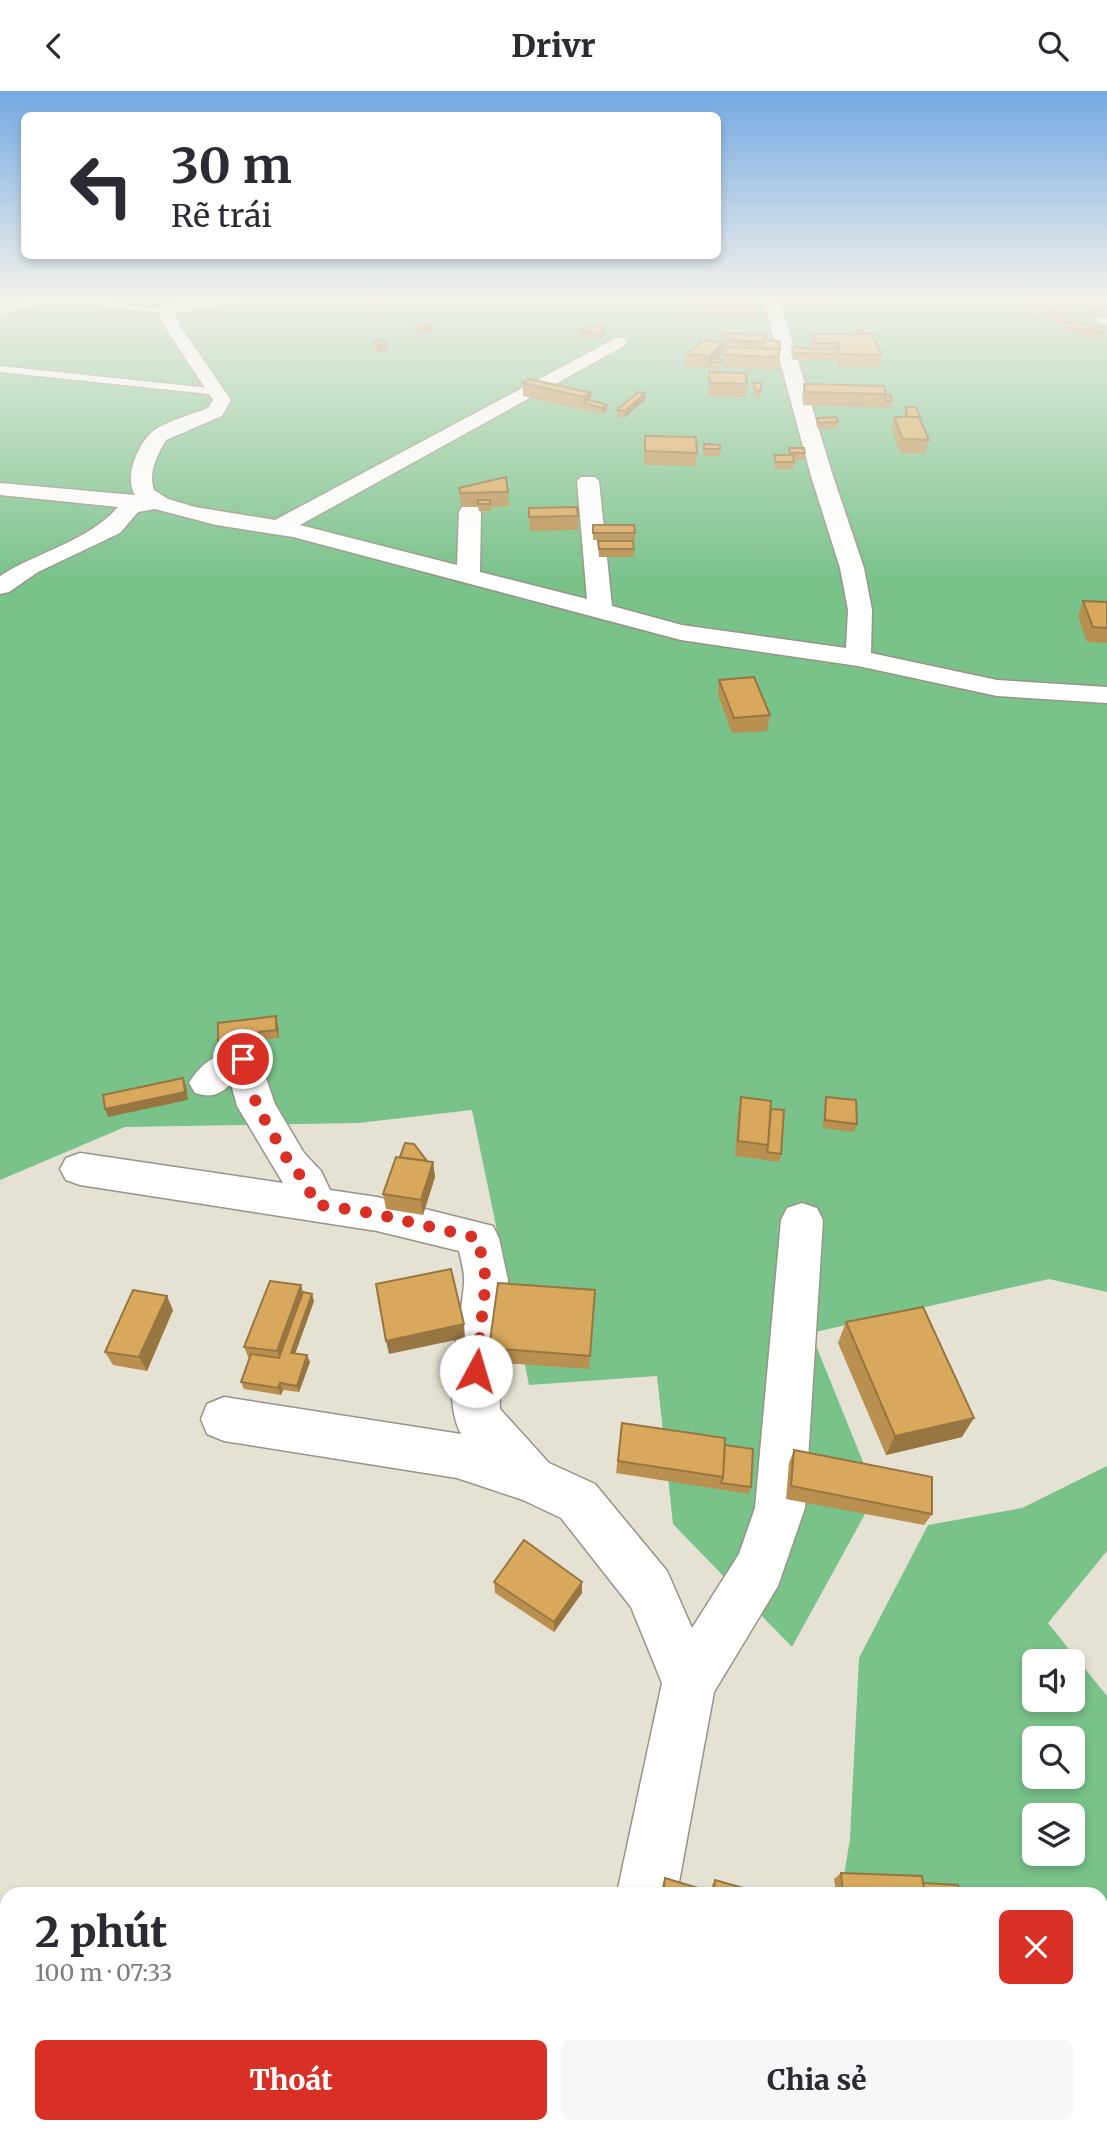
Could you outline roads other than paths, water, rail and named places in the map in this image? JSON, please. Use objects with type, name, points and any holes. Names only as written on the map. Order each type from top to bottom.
[{"type":"street","points":[[278,528],[530,390]]},
{"type":"street","points":[[797,390],[852,568],[860,610],[858,658]]},
{"type":"street","points":[[219,392],[222,400],[215,412],[172,429],[153,443],[145,462],[140,486],[145,495],[202,516],[278,528],[341,542],[681,632],[858,658],[997,688],[1107,695]]},
{"type":"street","points":[[588,481],[600,611]]},
{"type":"street","points":[[0,489],[120,501],[159,502]]},
{"type":"street","points":[[0,500],[120,512],[131,506],[159,502]]},
{"type":"street","points":[[0,587],[30,567],[112,528],[131,506]]},
{"type":"street","points":[[468,577],[470,512]]},
{"type":"street","points":[[208,1083],[227,1066],[243,1061],[257,1106],[290,1164],[307,1183],[314,1204]]},
{"type":"street","points":[[80,1169],[377,1214],[478,1238],[486,1280],[476,1371],[477,1417],[532,1480]]},
{"type":"street","points":[[648,1887],[688,1682],[760,1568],[779,1508],[802,1220]]},
{"type":"street","points":[[224,1419],[457,1455],[532,1480],[578,1501],[649,1589],[688,1682]]},
{"type":"lane","points":[[203,390],[219,392]]}]
